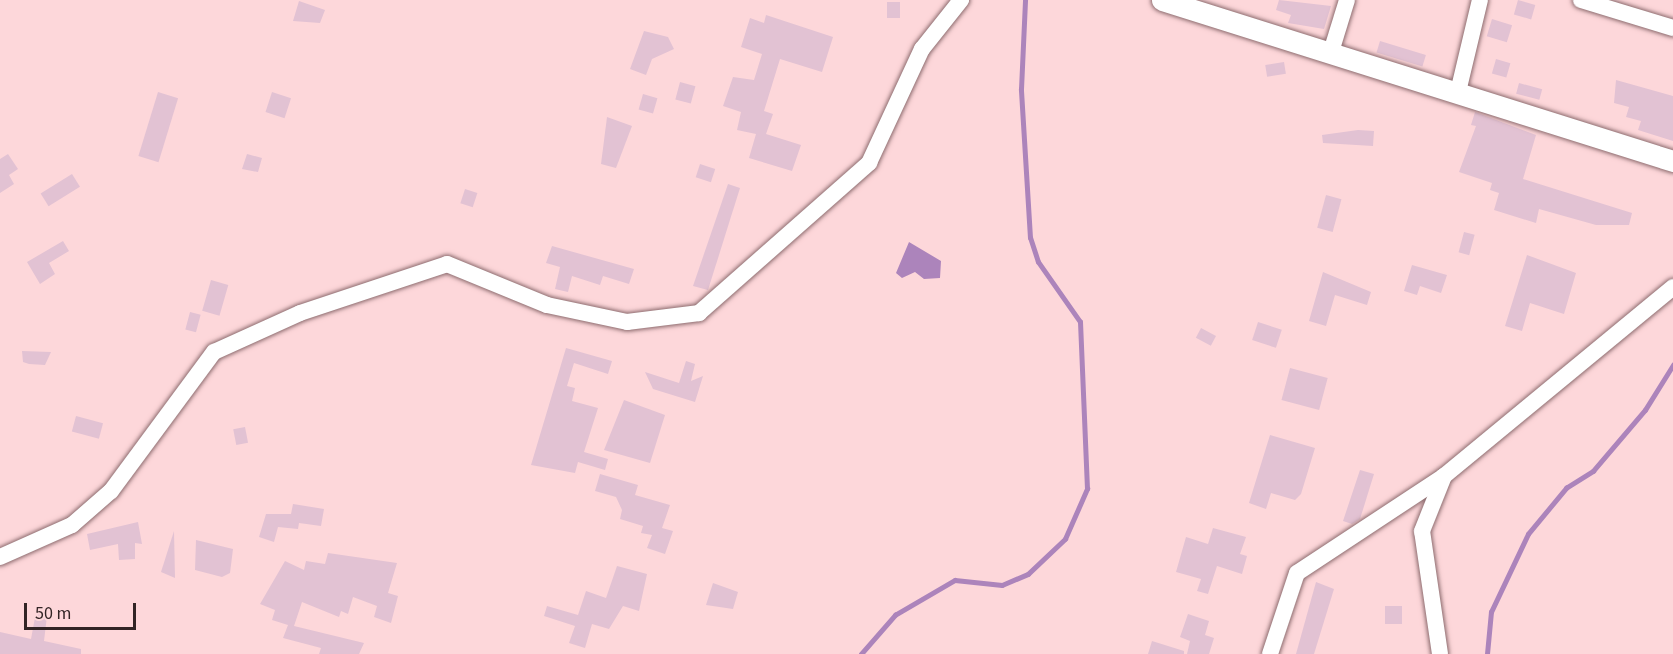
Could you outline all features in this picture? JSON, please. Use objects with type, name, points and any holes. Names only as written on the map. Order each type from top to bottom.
[{"type":"street","points":[[0,557],[72,525],[111,490],[214,352],[300,312],[447,264],[547,305],[627,322],[699,313],[869,163],[922,49],[961,0]]},
{"type":"street","points":[[1162,0],[1673,161]]},
{"type":"street","points":[[1331,52],[1347,0]]},
{"type":"street","points":[[1458,92],[1480,0]]},
{"type":"street","points":[[1581,0],[1673,28]]},
{"type":"street","points":[[1270,654],[1297,573],[1444,477],[1673,287]]},
{"type":"street","points":[[1440,654],[1422,531],[1444,477]]},
{"type":"shaded area","points":[[909,242],[941,261],[940,278],[924,279],[915,272],[902,278],[896,273]]},
{"type":"building","points":[[1279,0],[1331,6],[1324,29],[1288,23],[1291,15],[1276,10]]},
{"type":"building","points":[[1518,0],[1535,5],[1531,19],[1514,14]]},
{"type":"building","points":[[299,1],[325,10],[320,23],[293,21]]},
{"type":"building","points":[[887,2],[900,2],[900,18],[887,18]]},
{"type":"building","points":[[766,15],[833,37],[822,72],[780,59],[764,111],[773,114],[766,134],[801,145],[792,171],[749,158],[756,134],[737,130],[741,112],[723,106],[733,77],[754,80],[762,54],[741,47],[750,18],[764,23]]},
{"type":"building","points":[[1492,19],[1512,25],[1507,42],[1487,36]]},
{"type":"building","points":[[644,31],[668,37],[674,49],[652,59],[646,75],[630,69]]},
{"type":"building","points":[[1380,41],[1426,55],[1422,67],[1376,52]]},
{"type":"building","points":[[1496,59],[1510,63],[1506,78],[1492,73]]},
{"type":"building","points":[[1284,62],[1286,74],[1267,77],[1265,65]]},
{"type":"building","points":[[1616,80],[1673,96],[1673,141],[1638,130],[1641,121],[1626,117],[1629,107],[1614,103]]},
{"type":"building","points":[[680,82],[695,86],[691,104],[675,99]]},
{"type":"building","points":[[1519,83],[1542,89],[1539,100],[1516,94]]},
{"type":"building","points":[[158,92],[178,98],[158,162],[138,156]]},
{"type":"building","points":[[272,92],[291,98],[285,118],[266,112]]},
{"type":"building","points":[[643,94],[657,98],[653,114],[639,109]]},
{"type":"building","points":[[1475,112],[1536,135],[1523,179],[1632,213],[1629,225],[1596,225],[1539,209],[1536,223],[1494,210],[1499,193],[1490,190],[1492,183],[1459,172],[1476,126],[1471,125]]},
{"type":"building","points":[[607,117],[632,126],[616,168],[601,164]]},
{"type":"building","points":[[1358,130],[1374,131],[1373,146],[1323,143],[1322,135]]},
{"type":"building","points":[[8,154],[18,169],[9,175],[14,184],[0,193],[0,159]]},
{"type":"building","points":[[247,154],[262,158],[258,172],[242,169]]},
{"type":"building","points":[[700,164],[715,169],[711,182],[696,177]]},
{"type":"building","points":[[72,174],[80,187],[49,206],[41,194]]},
{"type":"building","points":[[728,184],[740,188],[708,290],[693,286]]},
{"type":"building","points":[[465,189],[477,193],[473,207],[460,203]]},
{"type":"building","points":[[1326,195],[1341,199],[1333,232],[1317,228]]},
{"type":"building","points":[[1464,232],[1475,235],[1469,255],[1459,252]]},
{"type":"building","points":[[63,241],[69,251],[49,263],[55,274],[40,284],[27,262]]},
{"type":"building","points":[[552,246],[634,269],[629,284],[603,276],[600,285],[572,276],[568,292],[555,289],[560,267],[546,263]]},
{"type":"building","points":[[1527,255],[1576,273],[1564,314],[1530,303],[1522,331],[1505,326]]},
{"type":"building","points":[[1412,265],[1447,275],[1441,293],[1420,286],[1417,295],[1404,291]]},
{"type":"building","points":[[1323,272],[1371,292],[1367,305],[1335,295],[1326,326],[1309,321]]},
{"type":"building","points":[[211,280],[228,285],[219,316],[202,311]]},
{"type":"building","points":[[190,312],[201,315],[196,332],[185,329]]},
{"type":"building","points":[[1258,322],[1282,330],[1276,348],[1252,340]]},
{"type":"building","points":[[1201,328],[1216,336],[1211,346],[1196,338]]},
{"type":"building","points":[[566,348],[612,361],[608,374],[574,363],[567,386],[575,388],[572,401],[598,408],[584,452],[608,459],[605,470],[578,462],[575,473],[531,465]]},
{"type":"building","points":[[22,351],[51,352],[45,365],[23,362]]},
{"type":"building","points":[[686,361],[695,364],[691,381],[703,376],[695,402],[653,389],[645,372],[679,383]]},
{"type":"building","points":[[1290,368],[1328,378],[1319,410],[1281,400]]},
{"type":"building","points":[[624,400],[665,415],[650,463],[604,450]]},
{"type":"building","points":[[76,416],[103,423],[99,439],[72,431]]},
{"type":"building","points":[[245,427],[248,443],[236,445],[233,429]]},
{"type":"building","points":[[1270,435],[1315,448],[1301,494],[1295,500],[1271,493],[1266,509],[1249,503]]},
{"type":"building","points":[[1360,470],[1374,474],[1360,519],[1352,524],[1343,521]]},
{"type":"building","points":[[600,474],[638,485],[635,495],[670,505],[662,528],[673,531],[665,554],[647,548],[652,535],[641,533],[643,526],[620,519],[622,510],[616,497],[595,491]]},
{"type":"building","points":[[293,504],[324,509],[321,526],[299,523],[298,529],[278,527],[274,542],[259,537],[266,514],[291,514]]},
{"type":"building","points":[[138,522],[142,544],[135,543],[135,559],[119,560],[118,544],[90,550],[87,534]]},
{"type":"building","points":[[1213,528],[1246,537],[1240,554],[1247,556],[1242,574],[1217,566],[1208,594],[1197,591],[1201,579],[1176,572],[1186,537],[1208,544]]},
{"type":"building","points":[[174,531],[175,578],[161,572]]},
{"type":"building","points":[[196,540],[233,549],[230,573],[222,577],[195,570]]},
{"type":"building","points":[[328,553],[397,563],[388,593],[398,596],[391,623],[374,617],[377,606],[353,597],[348,614],[341,611],[339,617],[302,602],[294,626],[364,643],[359,654],[319,654],[321,648],[283,638],[288,625],[272,620],[275,610],[260,604],[285,561],[304,570],[306,561],[325,564]]},
{"type":"building","points":[[617,566],[647,574],[639,611],[623,606],[609,629],[592,624],[585,648],[569,643],[575,626],[544,616],[547,606],[578,615],[586,591],[606,598]]},
{"type":"building","points":[[1316,582],[1334,589],[1314,654],[1296,654]]},
{"type":"building","points":[[713,583],[738,592],[733,609],[706,605]]},
{"type":"building","points":[[1385,606],[1402,606],[1402,624],[1385,624]]},
{"type":"building","points":[[36,612],[47,616],[44,641],[81,649],[81,654],[0,654],[0,632],[31,639]]},
{"type":"building","points":[[1188,614],[1209,621],[1205,635],[1214,638],[1209,654],[1187,654],[1190,641],[1180,637]]},
{"type":"building","points":[[1152,641],[1184,651],[1184,654],[1148,654]]},
{"type":"waterway","points":[[861,654],[895,615],[955,580],[1002,585],[1028,574],[1065,539],[1087,489],[1080,322],[1038,262],[1030,238],[1021,89],[1025,0]]},
{"type":"waterway","points":[[1487,654],[1491,612],[1528,534],[1566,488],[1593,471],[1645,410],[1673,365]]}]
